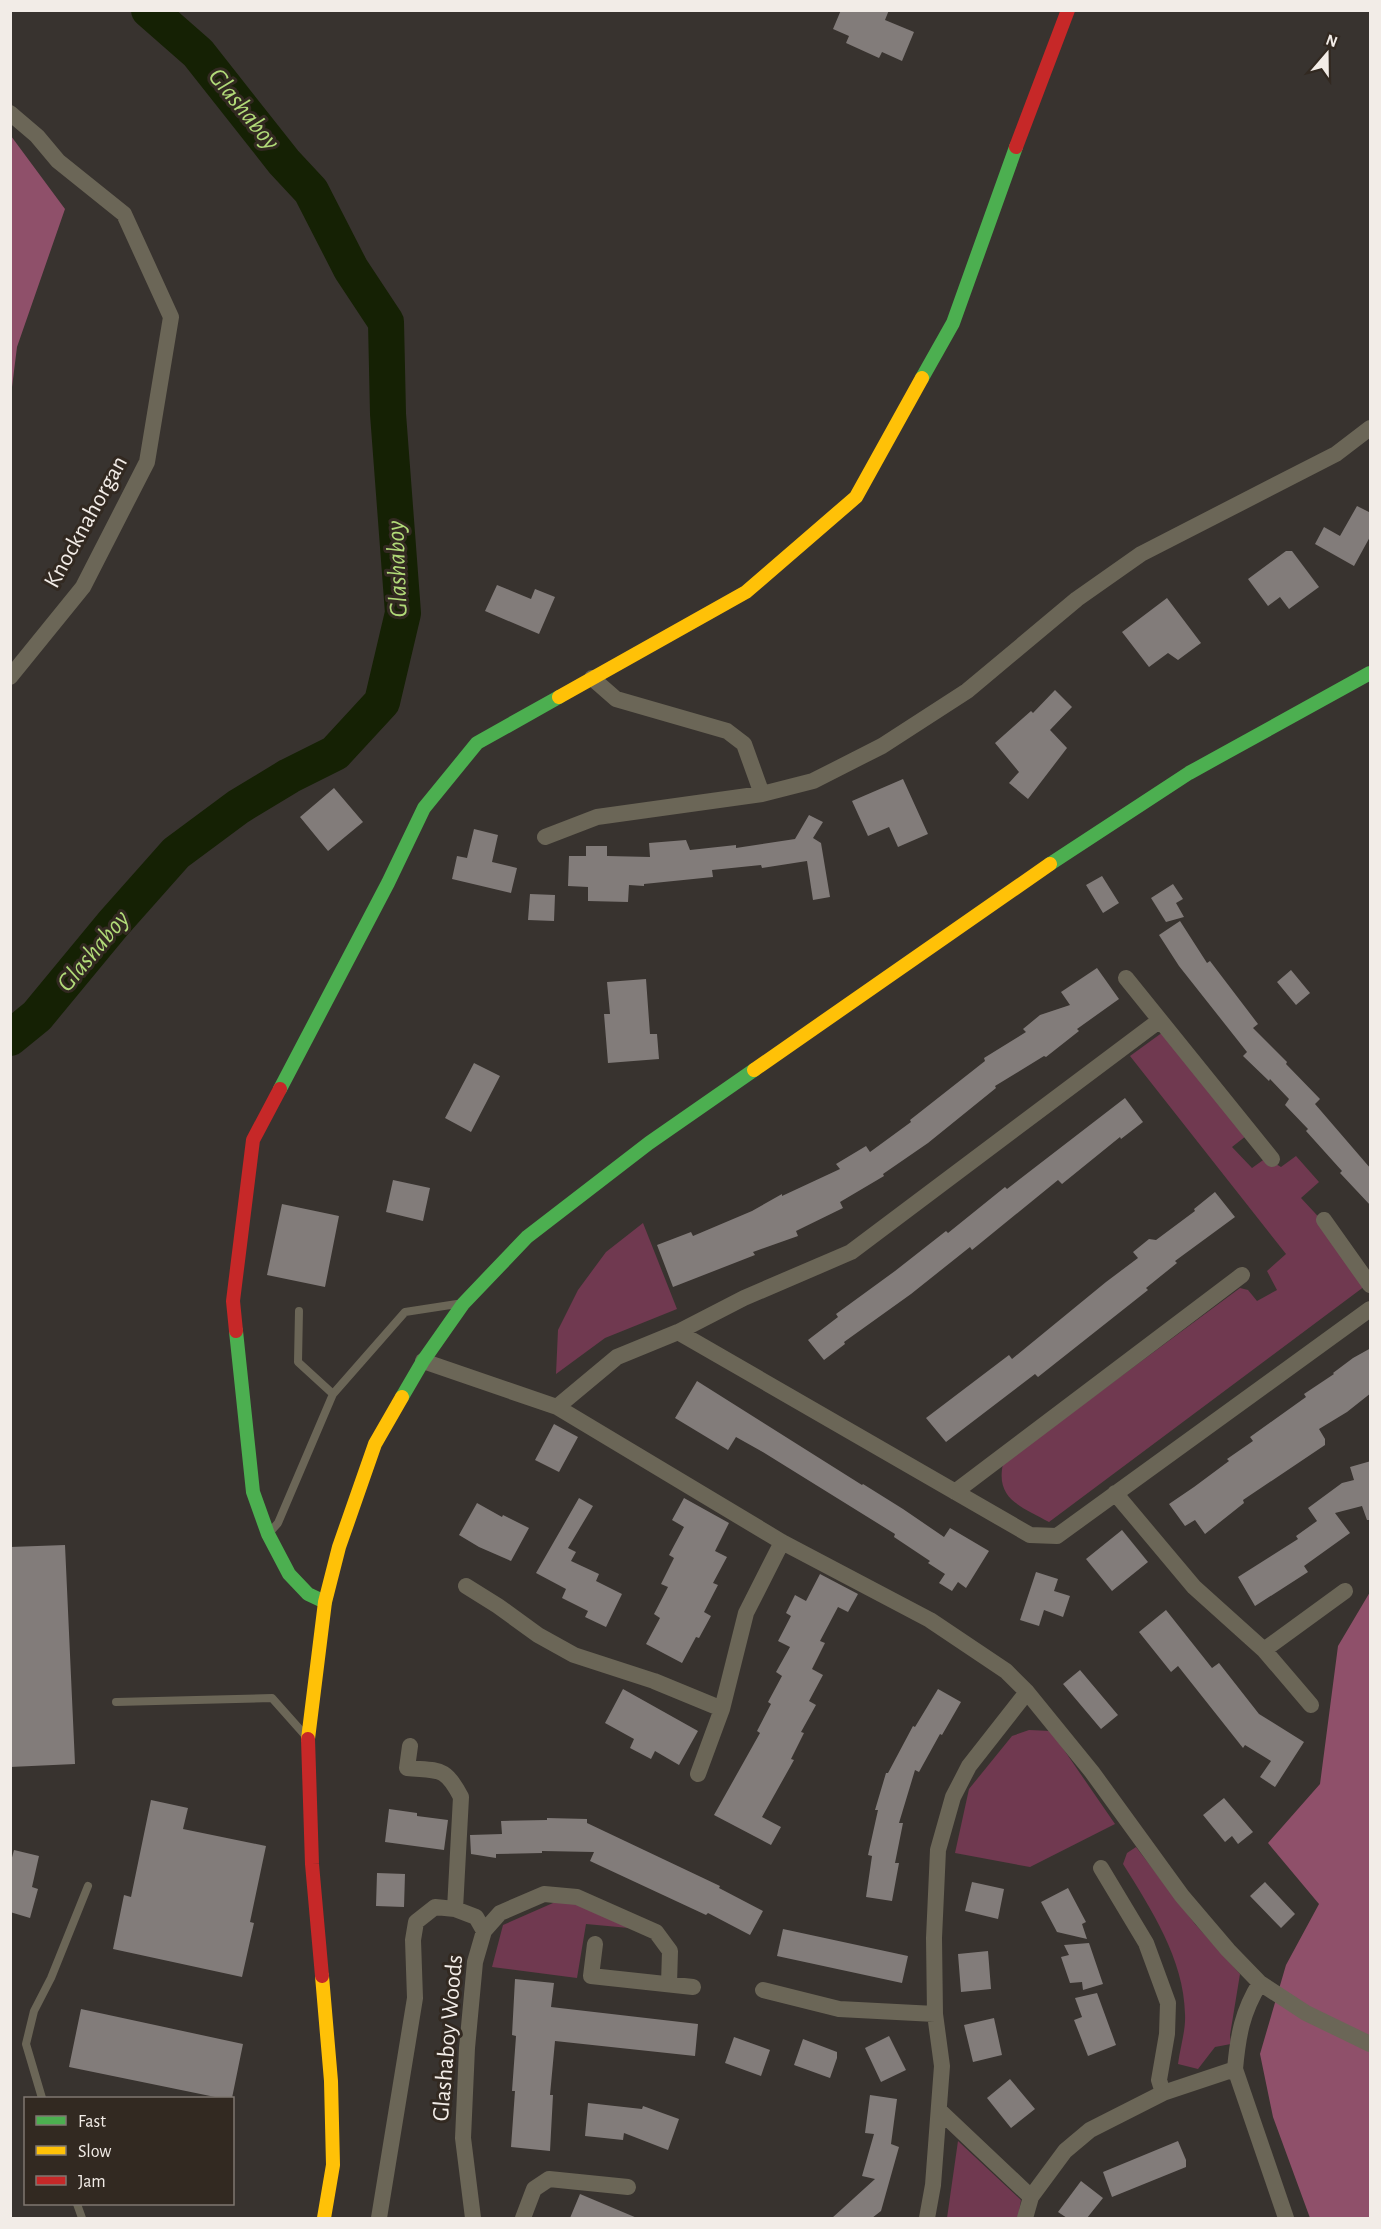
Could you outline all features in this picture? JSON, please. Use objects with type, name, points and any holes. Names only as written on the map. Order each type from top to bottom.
[{"type":"main road","points":[[325,1602],[308,1594],[289,1574],[268,1534],[253,1492],[233,1301],[253,1140],[383,893],[424,808],[477,743],[746,592],[856,497],[953,323],[1068,10]]},
{"type":"main road","points":[[324,2218],[333,2165],[331,2093],[312,1864],[308,1738],[325,1602],[339,1547],[375,1444],[423,1361],[463,1304],[527,1237],[649,1143],[1025,881],[1189,773],[1371,673]]},
{"type":"street","name":"Knocknahorgan","points":[[10,113],[37,136],[58,161],[124,214],[171,317],[147,462],[83,587],[10,677]]},
{"type":"street","points":[[545,837],[597,817],[762,794],[813,781],[882,746],[967,691],[1077,599],[1142,554],[1336,454],[1371,428]]},
{"type":"street","points":[[592,678],[616,699],[727,731],[744,744],[762,794]]},
{"type":"street","points":[[1126,978],[1272,1159]]},
{"type":"street","points":[[557,1407],[617,1356],[678,1332],[744,1298],[851,1252],[1160,1020]]},
{"type":"street","points":[[1324,1220],[1371,1285]]},
{"type":"street","points":[[955,1492],[1242,1275]]},
{"type":"street","points":[[678,1332],[1030,1535],[1057,1536],[1371,1309]]},
{"type":"street","points":[[423,1361],[557,1407],[782,1542],[930,1620],[1006,1671],[1027,1692],[1092,1772],[1182,1896],[1260,1983],[1306,2013],[1371,2044]]},
{"type":"street","points":[[1115,1493],[1194,1587],[1264,1650],[1311,1705]]},
{"type":"street","points":[[698,1774],[722,1709],[746,1613],[782,1542]]},
{"type":"street","points":[[466,1586],[538,1635],[574,1655],[654,1682],[722,1709]]},
{"type":"street","points":[[1264,1650],[1345,1591]]},
{"type":"street","points":[[927,2218],[933,2185],[942,2066],[936,2014],[934,1938],[938,1850],[953,1797],[969,1766],[1027,1692]]},
{"type":"street","points":[[410,1746],[407,1768],[442,1771],[453,1781],[461,1797],[455,1909]]},
{"type":"street","points":[[1101,1868],[1146,1943],[1168,2003],[1167,2034],[1159,2080],[1164,2093]]},
{"type":"street","name":"Glashaboy Woods","points":[[473,2218],[463,2138],[467,2048],[475,1962],[484,1931],[500,1913],[544,1894],[577,1896],[656,1932],[670,1951],[669,1984]]},
{"type":"street","points":[[379,2218],[415,1998],[413,1940],[416,1922],[435,1907],[455,1909],[476,1917],[484,1931]]},
{"type":"street","points":[[596,1944],[591,1976],[693,1987]]},
{"type":"street","points":[[1260,1983],[1248,2002],[1238,2038],[1235,2069],[1286,2218]]},
{"type":"street","points":[[764,1990],[839,2009],[936,2014]]},
{"type":"street","points":[[1025,2218],[1031,2197],[1065,2151],[1090,2130],[1164,2093],[1235,2069]]},
{"type":"street","points":[[940,2111],[1031,2197]]},
{"type":"street","points":[[523,2218],[534,2189],[549,2179],[628,2187]]},
{"type":"lane","points":[[268,1534],[278,1522],[333,1394],[405,1312],[463,1304]]},
{"type":"lane","points":[[299,1311],[298,1362],[333,1394]]},
{"type":"lane","points":[[117,1702],[272,1698],[308,1738]]},
{"type":"lane","points":[[42,2097],[26,2044],[34,2011],[51,1978],[88,1886]]},
{"type":"shaded area","points":[[11,136],[65,209],[17,347],[11,395]]},
{"type":"shaded area","points":[[1163,1032],[1246,1136],[1232,1147],[1252,1168],[1266,1158],[1281,1167],[1296,1156],[1319,1182],[1301,1198],[1367,1269],[1365,1286],[1049,1522],[1021,1507],[1007,1494],[1003,1486],[1003,1464],[1240,1288],[1248,1290],[1257,1301],[1277,1290],[1267,1271],[1286,1254],[1130,1056]]},
{"type":"shaded area","points":[[643,1223],[677,1309],[605,1338],[556,1374],[558,1330],[578,1290],[606,1252]]},
{"type":"shaded area","points":[[1370,1592],[1370,2218],[1310,2218],[1273,2117],[1260,2054],[1286,1965],[1319,1904],[1268,1843],[1320,1784],[1338,1646]]},
{"type":"shaded area","points":[[1029,1730],[1051,1731],[1115,1824],[1030,1867],[955,1853],[969,1789],[1012,1736]]},
{"type":"shaded area","points":[[1136,1847],[1195,1924],[1240,1974],[1230,2035],[1231,2044],[1215,2047],[1198,2069],[1178,2064],[1185,2026],[1183,1994],[1179,1974],[1164,1935],[1123,1864],[1127,1853]]},
{"type":"shaded area","points":[[572,1902],[629,1928],[586,1924],[577,1978],[492,1967],[503,1925],[553,1903]]},
{"type":"shaded area","points":[[958,2141],[1021,2200],[1018,2218],[947,2218]]},
{"type":"building","points":[[841,10],[889,10],[885,20],[914,32],[902,61],[882,52],[879,58],[846,43],[849,36],[833,29]]},
{"type":"building","points":[[1357,506],[1371,513],[1371,535],[1354,566],[1315,544],[1324,527],[1340,536]]},
{"type":"building","points":[[1286,551],[1292,551],[1319,587],[1289,609],[1280,597],[1268,606],[1248,579]]},
{"type":"building","points":[[497,585],[531,599],[535,589],[555,597],[539,634],[485,611]]},
{"type":"building","points":[[1167,598],[1201,643],[1178,660],[1168,653],[1149,667],[1122,632]]},
{"type":"building","points":[[1055,690],[1072,707],[1050,730],[1067,748],[1028,799],[1009,783],[1019,772],[995,743],[1031,711],[1033,713]]},
{"type":"building","points":[[903,779],[928,834],[898,847],[889,827],[868,836],[852,801]]},
{"type":"building","points":[[334,788],[363,822],[328,851],[300,817]]},
{"type":"building","points":[[809,815],[823,822],[813,838],[821,843],[830,897],[813,900],[807,861],[762,868],[761,865],[712,870],[713,877],[644,884],[644,886],[629,885],[628,902],[588,901],[588,887],[568,886],[569,856],[586,856],[586,846],[607,846],[607,856],[650,857],[649,843],[686,840],[690,850],[736,845],[736,848],[795,839]]},
{"type":"building","points":[[474,829],[498,835],[492,862],[517,868],[511,893],[452,879],[457,856],[467,858]]},
{"type":"building","points":[[1102,876],[1119,903],[1103,913],[1086,885]]},
{"type":"building","points":[[1173,884],[1183,899],[1176,903],[1184,917],[1166,922],[1151,898]]},
{"type":"building","points":[[530,894],[555,895],[554,921],[528,920]]},
{"type":"building","points":[[1180,921],[1207,963],[1210,961],[1258,1024],[1253,1028],[1320,1099],[1315,1104],[1371,1169],[1371,1206],[1340,1173],[1342,1171],[1285,1105],[1289,1099],[1243,1056],[1247,1052],[1179,966],[1159,935]]},
{"type":"building","points":[[1097,968],[1119,999],[1077,1029],[1079,1031],[1046,1057],[1044,1056],[995,1086],[996,1088],[928,1143],[883,1174],[884,1176],[840,1202],[843,1208],[796,1231],[798,1236],[753,1252],[755,1255],[673,1287],[657,1245],[691,1232],[693,1236],[752,1211],[782,1194],[782,1196],[840,1169],[836,1164],[866,1146],[870,1152],[911,1122],[910,1120],[985,1061],[984,1058],[1026,1032],[1023,1029],[1040,1015],[1070,1005],[1061,992]]},
{"type":"building","points":[[1291,970],[1310,993],[1296,1005],[1277,982]]},
{"type":"building","points":[[646,979],[650,1034],[657,1034],[659,1059],[608,1063],[604,1014],[610,1014],[607,982]]},
{"type":"building","points":[[474,1063],[500,1076],[471,1132],[445,1118]]},
{"type":"building","points":[[1125,1098],[1143,1122],[1121,1139],[1120,1137],[1062,1184],[1058,1180],[972,1250],[970,1247],[911,1294],[844,1342],[845,1344],[824,1360],[808,1340],[838,1317],[836,1314],[946,1231],[948,1233],[1005,1187],[1007,1189]]},
{"type":"building","points":[[393,1180],[430,1188],[423,1221],[386,1212]]},
{"type":"building","points":[[1215,1192],[1235,1217],[1175,1261],[1177,1263],[1146,1288],[1148,1290],[1038,1377],[1035,1374],[946,1442],[926,1418],[1009,1355],[1012,1359],[1138,1258],[1133,1252],[1149,1239],[1156,1240],[1195,1211],[1194,1209]]},
{"type":"building","points":[[282,1204],[339,1216],[325,1287],[267,1275]]},
{"type":"building","points":[[1371,1348],[1371,1393],[1347,1412],[1319,1429],[1325,1439],[1325,1445],[1243,1500],[1244,1503],[1205,1534],[1195,1520],[1185,1526],[1169,1504],[1229,1461],[1227,1459],[1253,1441],[1250,1437],[1306,1397],[1304,1394],[1353,1358]]},
{"type":"building","points":[[697,1381],[944,1537],[950,1528],[989,1551],[966,1588],[958,1582],[952,1591],[939,1583],[945,1574],[894,1537],[895,1534],[761,1451],[736,1437],[728,1450],[675,1418]]},
{"type":"building","points":[[554,1424],[578,1437],[559,1472],[535,1460]]},
{"type":"building","points":[[1371,1461],[1371,1520],[1367,1520],[1362,1506],[1335,1513],[1350,1533],[1304,1566],[1308,1572],[1255,1606],[1238,1577],[1298,1539],[1296,1536],[1317,1521],[1308,1508],[1342,1483],[1354,1480],[1350,1467]]},
{"type":"building","points":[[579,1498],[593,1506],[568,1548],[576,1552],[571,1561],[599,1574],[596,1581],[622,1594],[606,1627],[585,1617],[588,1611],[562,1598],[566,1589],[536,1573]]},
{"type":"building","points":[[684,1498],[729,1523],[715,1551],[727,1557],[713,1583],[718,1585],[704,1612],[711,1616],[682,1663],[646,1644],[660,1618],[654,1614],[668,1587],[661,1584],[674,1558],[669,1555],[684,1527],[672,1520]]},
{"type":"building","points":[[477,1503],[529,1528],[511,1561],[459,1535]]},
{"type":"building","points":[[1122,1530],[1148,1562],[1112,1591],[1086,1559]]},
{"type":"building","points":[[65,1545],[75,1764],[10,1767],[10,1547]]},
{"type":"building","points":[[1036,1572],[1058,1579],[1054,1591],[1070,1596],[1063,1617],[1044,1610],[1039,1626],[1020,1620]]},
{"type":"building","points":[[820,1574],[858,1594],[848,1612],[838,1607],[820,1641],[825,1643],[812,1669],[823,1675],[809,1701],[816,1705],[801,1732],[804,1733],[791,1759],[794,1760],[762,1817],[781,1827],[771,1845],[714,1815],[760,1733],[757,1731],[771,1704],[768,1702],[782,1676],[776,1672],[790,1647],[778,1641],[791,1616],[786,1613],[795,1595],[806,1601]]},
{"type":"building","points":[[1166,1610],[1212,1668],[1219,1663],[1259,1714],[1304,1742],[1275,1787],[1260,1777],[1271,1761],[1245,1745],[1243,1748],[1178,1666],[1171,1672],[1139,1632]]},
{"type":"building","points":[[1080,1670],[1118,1715],[1101,1729],[1063,1684]]},
{"type":"building","points":[[623,1689],[698,1731],[679,1765],[655,1751],[651,1759],[630,1748],[634,1739],[605,1723]]},
{"type":"building","points":[[938,1689],[961,1702],[919,1772],[915,1770],[899,1823],[903,1823],[895,1863],[899,1863],[892,1901],[866,1897],[872,1856],[868,1855],[878,1810],[875,1810],[886,1773]]},
{"type":"building","points":[[1224,1798],[1253,1832],[1238,1844],[1232,1836],[1225,1842],[1203,1815]]},
{"type":"building","points":[[151,1800],[188,1808],[183,1829],[266,1846],[250,1922],[254,1923],[242,1977],[113,1949],[124,1895],[131,1897]]},
{"type":"building","points":[[389,1809],[448,1820],[444,1850],[385,1842]]},
{"type":"building","points":[[547,1818],[587,1819],[587,1823],[720,1886],[719,1888],[763,1911],[750,1935],[708,1913],[706,1915],[590,1861],[594,1852],[542,1851],[542,1853],[496,1854],[496,1858],[471,1854],[470,1835],[502,1834],[501,1821],[547,1820]]},
{"type":"building","points":[[14,1850],[39,1856],[32,1887],[38,1889],[30,1918],[10,1912],[10,1865]]},
{"type":"building","points":[[377,1873],[405,1874],[404,1907],[376,1906]]},
{"type":"building","points":[[972,1882],[1004,1889],[998,1919],[965,1911]]},
{"type":"building","points":[[1265,1882],[1295,1914],[1281,1928],[1250,1896]]},
{"type":"building","points":[[1068,1888],[1086,1922],[1082,1924],[1087,1939],[1057,1932],[1041,1902]]},
{"type":"building","points":[[783,1929],[908,1956],[902,1983],[777,1956]]},
{"type":"building","points":[[1089,1943],[1103,1984],[1083,1990],[1082,1982],[1070,1983],[1061,1957],[1069,1955],[1064,1945]]},
{"type":"building","points":[[988,1951],[991,1989],[961,1992],[958,1954]]},
{"type":"building","points":[[515,1979],[554,1983],[551,2007],[698,2024],[695,2056],[555,2041],[550,2095],[553,2095],[550,2151],[511,2147],[515,2091],[512,2091],[516,2036],[512,2035]]},
{"type":"building","points":[[1097,1993],[1116,2045],[1088,2056],[1074,2020],[1082,2017],[1075,1998]]},
{"type":"building","points":[[81,2009],[243,2044],[232,2097],[215,2097],[69,2067]]},
{"type":"building","points":[[994,2018],[1002,2055],[973,2062],[964,2025]]},
{"type":"building","points":[[889,2036],[906,2070],[881,2082],[865,2048]]},
{"type":"building","points":[[734,2037],[770,2050],[761,2076],[725,2063]]},
{"type":"building","points":[[803,2039],[837,2052],[830,2078],[794,2065]]},
{"type":"building","points":[[1010,2079],[1035,2109],[1011,2128],[987,2098]]},
{"type":"building","points":[[870,2095],[897,2099],[891,2144],[899,2147],[881,2211],[872,2218],[832,2218],[875,2179],[862,2176],[874,2134],[865,2133]]},
{"type":"building","points":[[588,2103],[642,2109],[643,2106],[679,2119],[668,2150],[624,2133],[623,2140],[585,2136]]},
{"type":"building","points":[[1178,2141],[1186,2160],[1186,2167],[1112,2197],[1103,2172]]},
{"type":"building","points":[[1081,2181],[1103,2198],[1087,2218],[1067,2218],[1058,2212]]},
{"type":"building","points":[[580,2194],[637,2218],[570,2218]]},
{"type":"waterway","name":"Glashaboy","points":[[10,1038],[37,1016],[113,924],[176,853],[238,807],[289,776],[335,753],[382,702],[403,613],[388,414],[386,322],[351,269],[311,191],[284,162],[198,53],[149,10]]},
{"type":"traffic: fast","points":[[922,378],[953,323],[1016,147]]},
{"type":"traffic: fast","points":[[1050,864],[1189,773],[1370,673]]},
{"type":"traffic: fast","points":[[280,1089],[388,883],[424,808],[477,743],[559,697]]},
{"type":"traffic: fast","points":[[402,1397],[423,1361],[463,1304],[527,1237],[649,1143],[754,1070]]},
{"type":"traffic: fast","points":[[236,1331],[253,1492],[268,1534],[289,1574],[308,1594],[325,1602]]},
{"type":"traffic: slow","points":[[559,697],[746,592],[856,497],[922,378]]},
{"type":"traffic: slow","points":[[754,1070],[1050,864]]},
{"type":"traffic: slow","points":[[308,1739],[325,1602],[339,1547],[375,1444],[402,1397]]},
{"type":"traffic: slow","points":[[322,1976],[331,2081],[333,2165],[324,2218]]},
{"type":"traffic: jam","points":[[1016,147],[1068,10]]},
{"type":"traffic: jam","points":[[236,1331],[233,1301],[253,1140],[280,1089]]},
{"type":"traffic: jam","points":[[308,1739],[312,1864],[322,1976]]}]
